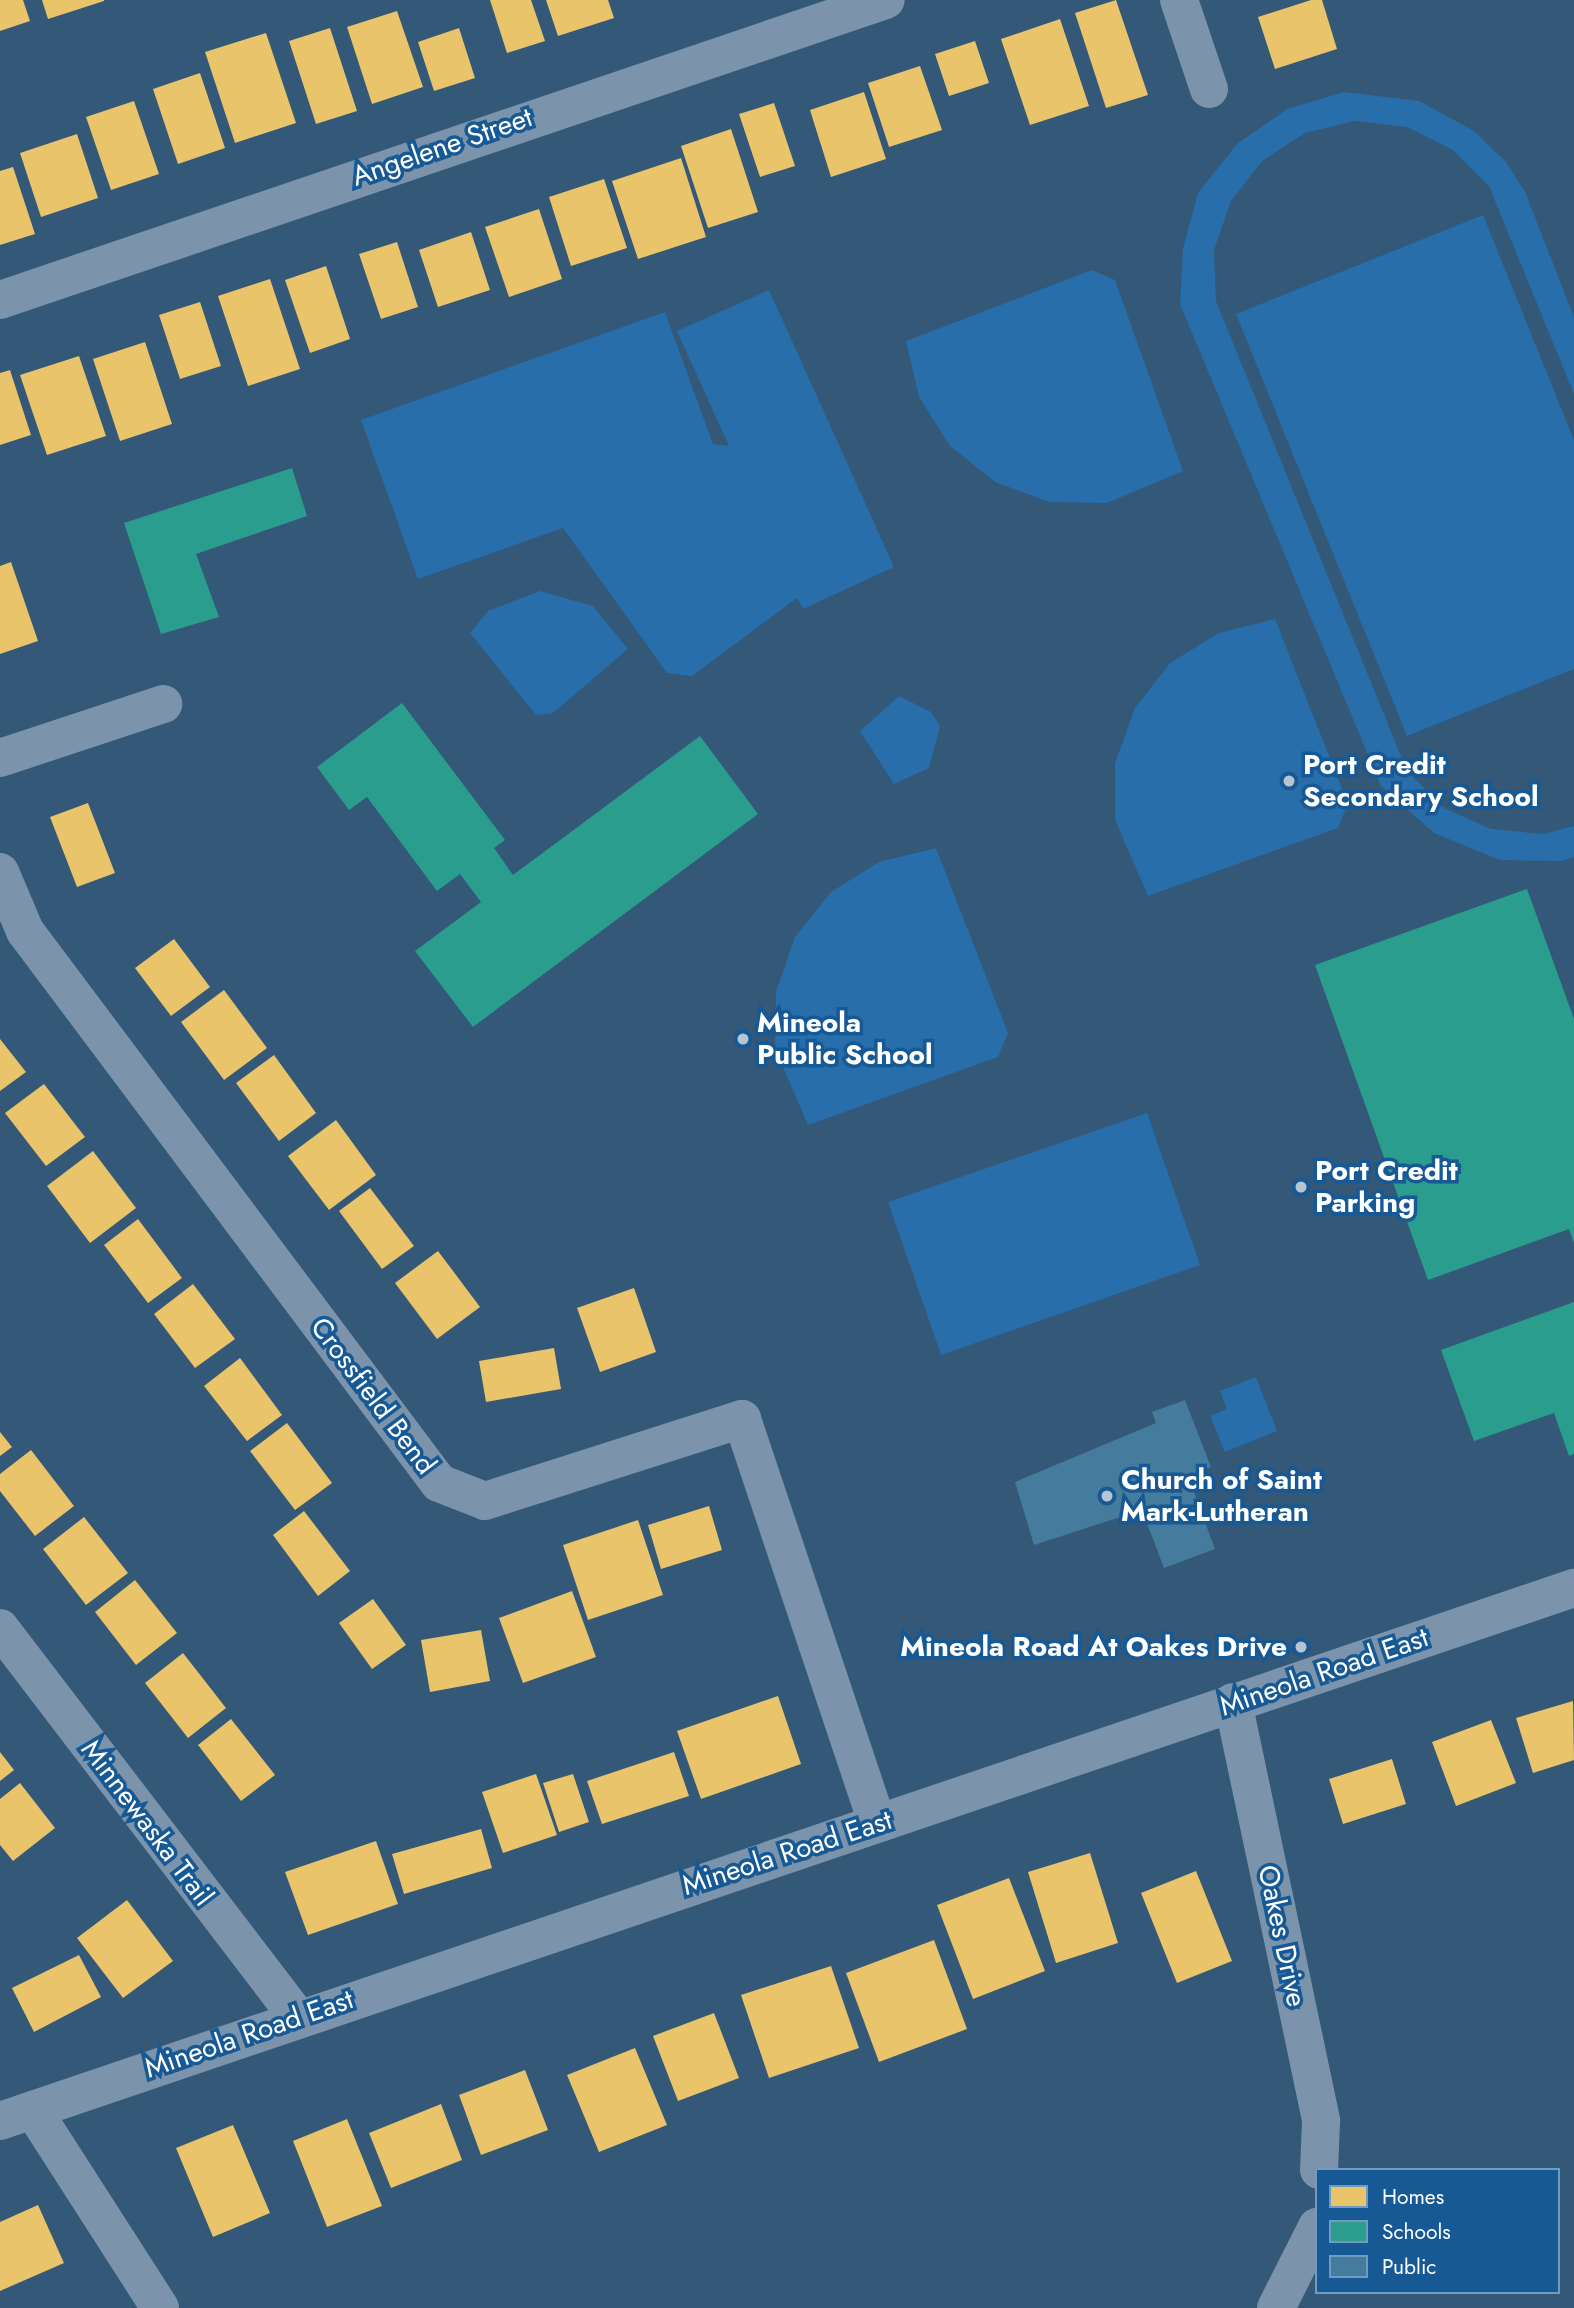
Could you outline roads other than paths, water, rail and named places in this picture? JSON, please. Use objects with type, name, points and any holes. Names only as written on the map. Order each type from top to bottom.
[{"type":"street","name":"Angelene Street","points":[[0,299],[886,0]]},
{"type":"street","points":[[1178,0],[1209,89]]},
{"type":"street","points":[[0,758],[163,704]]},
{"type":"street","name":"Crossfield Bend","points":[[0,872],[25,931],[439,1482],[485,1501],[743,1419],[877,1823]]},
{"type":"street","name":"Mineola Road East","points":[[16,2115],[297,2017],[1574,1588]]},
{"type":"street","name":"Minnewaska Trail","points":[[0,1628],[297,2017]]},
{"type":"street","name":"Oakes Drive","points":[[1233,1702],[1321,2120],[1319,2168]]},
{"type":"street","points":[[16,2115],[160,2308]]},
{"type":"street","points":[[1276,2308],[1315,2231]]},
{"type":"place","name":"Port Credit Secondary School","points":[[1289,781]]},
{"type":"place","name":"Mineola Public School","points":[[743,1039]]},
{"type":"place","name":"Port Credit Parking","points":[[1301,1187]]},
{"type":"place","name":"Church of Saint Mark-Lutheran","points":[[1107,1496]]},
{"type":"place","name":"Mineola Road At Oakes Drive","points":[[1301,1647]]}]
